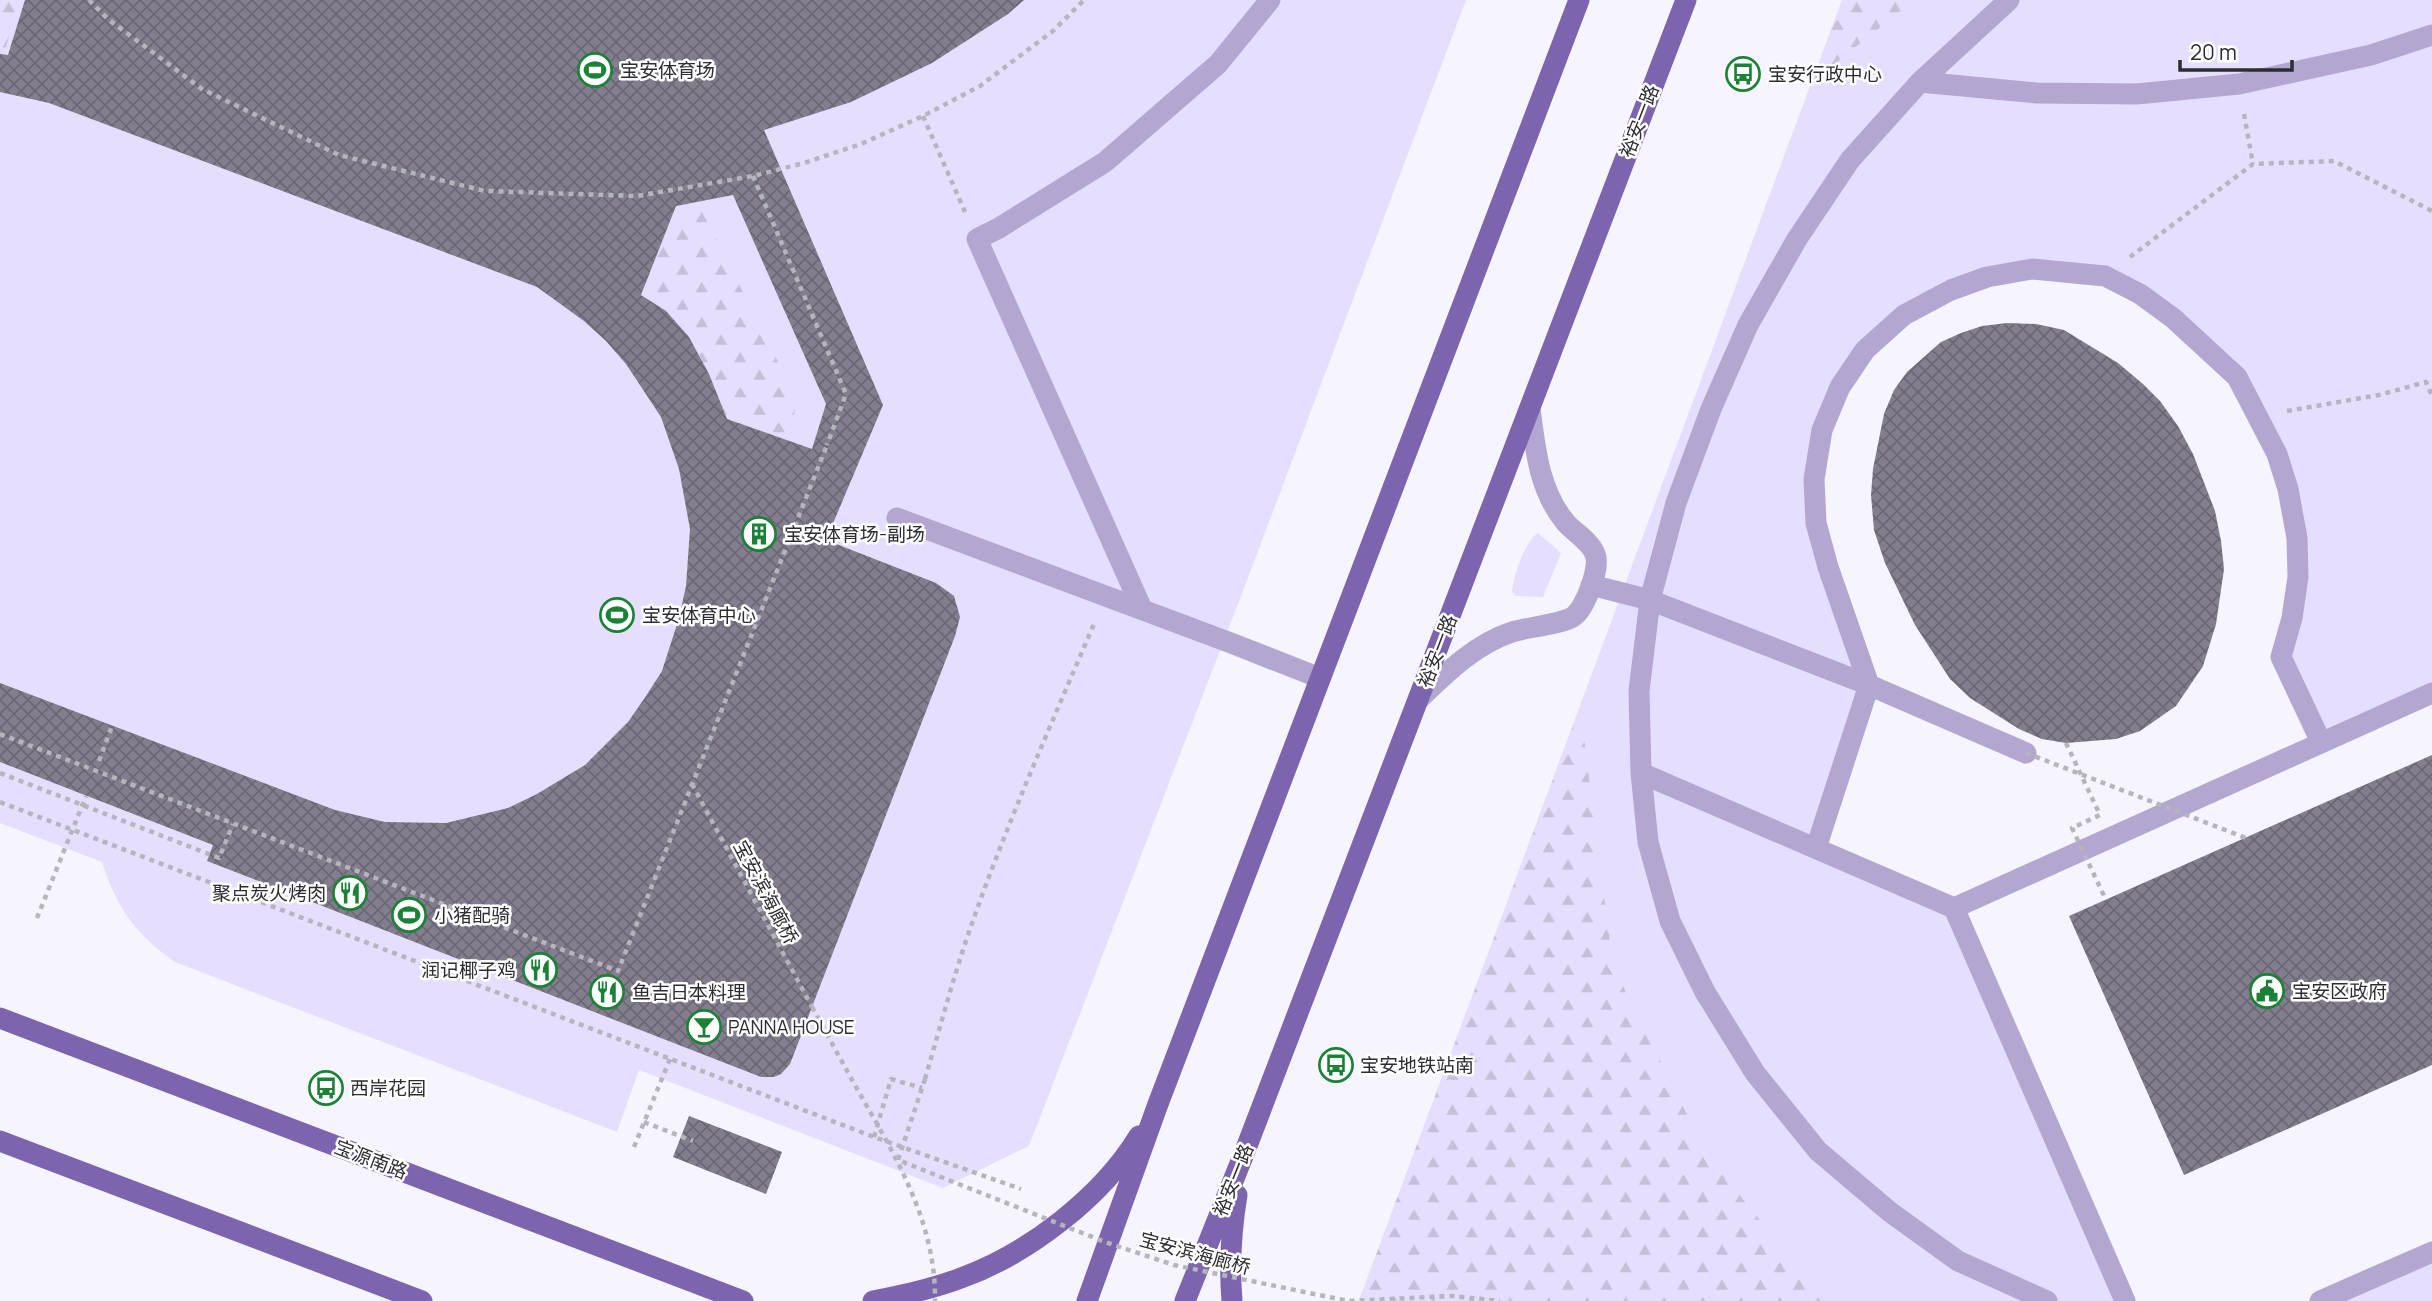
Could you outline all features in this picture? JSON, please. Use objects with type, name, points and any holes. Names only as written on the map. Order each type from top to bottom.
[{"type":"main road","points":[[1087,1301],[1158,1104],[1579,0]]},
{"type":"main road","name":"裕安一路","points":[[1185,1301],[1686,0]]},
{"type":"main road","name":"宝源南路","points":[[0,1018],[733,1297],[760,1301]]},
{"type":"main road","points":[[873,1301],[913,1294],[964,1277],[1011,1254],[1055,1225],[1095,1190],[1130,1150],[1158,1104]]},
{"type":"main road","points":[[0,1141],[422,1301]]},
{"type":"main road","points":[[1232,1301],[1231,1230],[1245,1151]]},
{"type":"street","points":[[1142,609],[977,239],[1105,162],[1218,64],[1270,0]]},
{"type":"street","points":[[2009,0],[1920,82],[1850,160],[1797,239],[1748,326],[1711,409],[1676,503],[1650,600],[1639,691],[1641,773],[1648,842],[1670,920],[1705,992],[1755,1073],[1818,1151],[1890,1212],[1958,1261],[2047,1301]]},
{"type":"street","points":[[1920,82],[2036,93],[2124,94],[2239,84],[2371,55],[2432,35]]},
{"type":"street","points":[[1816,848],[1869,685],[1828,567],[1816,523],[1814,479],[1822,430],[1840,387],[1865,350],[1904,315],[1951,290],[1987,277],[2032,269],[2105,276],[2140,294],[2173,318],[2237,377],[2259,416],[2281,465],[2288,489],[2297,538],[2298,577],[2292,618],[2281,657],[2321,742]]},
{"type":"street","points":[[1418,700],[1453,667],[1509,633],[1570,619],[1581,611],[1591,585],[1597,565],[1596,555],[1591,546],[1566,523],[1552,502],[1540,475],[1530,408]]},
{"type":"street","points":[[897,518],[1320,678]]},
{"type":"street","points":[[1591,585],[1650,600],[1869,685],[2026,753]]},
{"type":"street","points":[[1954,908],[2432,692]]},
{"type":"street","points":[[1641,773],[1954,908],[2125,1301]]},
{"type":"street","points":[[2320,1301],[2432,1252]]},
{"type":"path","points":[[89,0],[108,19],[202,89],[339,155],[485,191],[637,196],[753,176],[804,163],[860,144],[923,116],[980,86],[1054,31],[1084,0]]},
{"type":"path","points":[[2239,84],[2253,164]]},
{"type":"path","points":[[923,116],[977,239]]},
{"type":"path","points":[[2105,276],[2253,164],[2334,161],[2432,211]]},
{"type":"path","points":[[0,734],[618,971],[846,394],[753,176]]},
{"type":"path","points":[[2259,416],[2379,395],[2432,379]]},
{"type":"path","points":[[2426,382],[2432,396]]},
{"type":"path","points":[[898,1160],[968,936],[1032,771],[1106,596]]},
{"type":"path","points":[[99,761],[113,726]]},
{"type":"path","points":[[2066,743],[2100,815],[2072,828],[2106,900]]},
{"type":"path","points":[[2026,753],[2246,838]]},
{"type":"path","points":[[0,773],[219,858],[233,824]]},
{"type":"path","name":"宝安滨海廊桥","points":[[692,784],[898,1160],[918,1204],[927,1234],[933,1263],[935,1301]]},
{"type":"path","points":[[37,918],[86,796]]},
{"type":"path","points":[[0,802],[874,1137],[1021,1189]]},
{"type":"path","points":[[634,1147],[670,1059]]},
{"type":"path","points":[[874,1137],[891,1079],[922,1088]]},
{"type":"path","points":[[644,1122],[693,1141]]},
{"type":"path","name":"宝安滨海廊桥","points":[[898,1160],[1105,1242],[1174,1265],[1348,1301],[1452,1296],[1500,1301]]},
{"type":"green space","name":"宝安体育中心","points":[[0,0],[1466,0],[1243,591],[1029,1146],[943,1188],[639,1070],[617,1132],[175,962],[149,941],[129,919],[114,893],[102,862],[0,823]]},
{"type":"green space","points":[[0,0],[20,0],[5,50],[0,50]]},
{"type":"green space","points":[[1842,0],[2432,0],[2432,693],[2321,742],[2281,657],[2292,618],[2288,489],[2237,377],[2105,276],[1987,277],[1865,350],[1814,479],[1869,685],[1816,848],[1954,908],[2125,1301],[1362,1301],[1360,1298]]},
{"type":"green space","points":[[1842,0],[1914,0],[1812,82]]},
{"type":"green space","points":[[697,202],[792,389],[796,404],[789,441],[727,419],[696,349],[674,321],[641,295],[676,206]]},
{"type":"green space","points":[[1538,533],[1561,553],[1543,597],[1516,596],[1512,592],[1517,569],[1524,551]]},
{"type":"green space","points":[[1580,707],[1613,966],[1707,1155],[1812,1284],[1834,1301],[1362,1301],[1360,1298]]},
{"type":"green space","points":[[2432,1252],[2432,1301],[2320,1301]]},
{"type":"building","name":"宝安体育场-副场","points":[[25,0],[1024,0],[1008,14],[932,63],[851,102],[764,130],[883,405],[826,540],[936,583],[954,596],[960,617],[790,1064],[781,1074],[761,1077],[207,861],[213,845],[0,762],[0,683],[335,810],[385,822],[446,823],[508,808],[585,765],[628,722],[646,696],[662,671],[679,618],[686,586],[690,529],[679,469],[661,417],[626,364],[606,341],[584,321],[537,287],[49,103],[0,92],[0,54],[8,55]],"holes":[[[733,195],[826,404],[812,449],[727,419],[709,374],[689,337],[666,311],[641,295],[676,206]]]},
{"type":"building","points":[[2036,324],[2064,330],[2118,363],[2143,384],[2160,401],[2178,426],[2193,454],[2215,511],[2224,569],[2216,624],[2203,666],[2176,706],[2140,731],[2116,739],[2066,743],[2042,739],[2019,729],[1970,698],[1950,679],[1915,625],[1885,563],[1874,530],[1871,495],[1873,469],[1884,414],[1894,390],[1907,372],[1941,342],[1982,326]]},
{"type":"building","name":"宝安区政府","points":[[2432,755],[2432,1065],[2184,1175],[2069,916]]},
{"type":"building","points":[[689,1116],[782,1152],[766,1194],[673,1157]]},
{"type":"place","name":"宝安体育场","points":[[595,70]]},
{"type":"place","name":"宝安行政中心","points":[[1743,74]]},
{"type":"place","name":"宝安体育场-副场","points":[[759,534]]},
{"type":"place","name":"宝安体育中心","points":[[617,615]]},
{"type":"place","name":"聚点炭火烤肉","points":[[350,893]]},
{"type":"place","name":"小猪配骑","points":[[409,915]]},
{"type":"place","name":"润记椰子鸡","points":[[540,970]]},
{"type":"place","name":"宝安区政府","points":[[2267,991]]},
{"type":"place","name":"鱼吉日本料理","points":[[607,992]]},
{"type":"place","name":"PANNA HOUSE","points":[[704,1027]]},
{"type":"place","name":"宝安地铁站南","points":[[1336,1065]]},
{"type":"place","name":"西岸花园","points":[[326,1088]]}]
